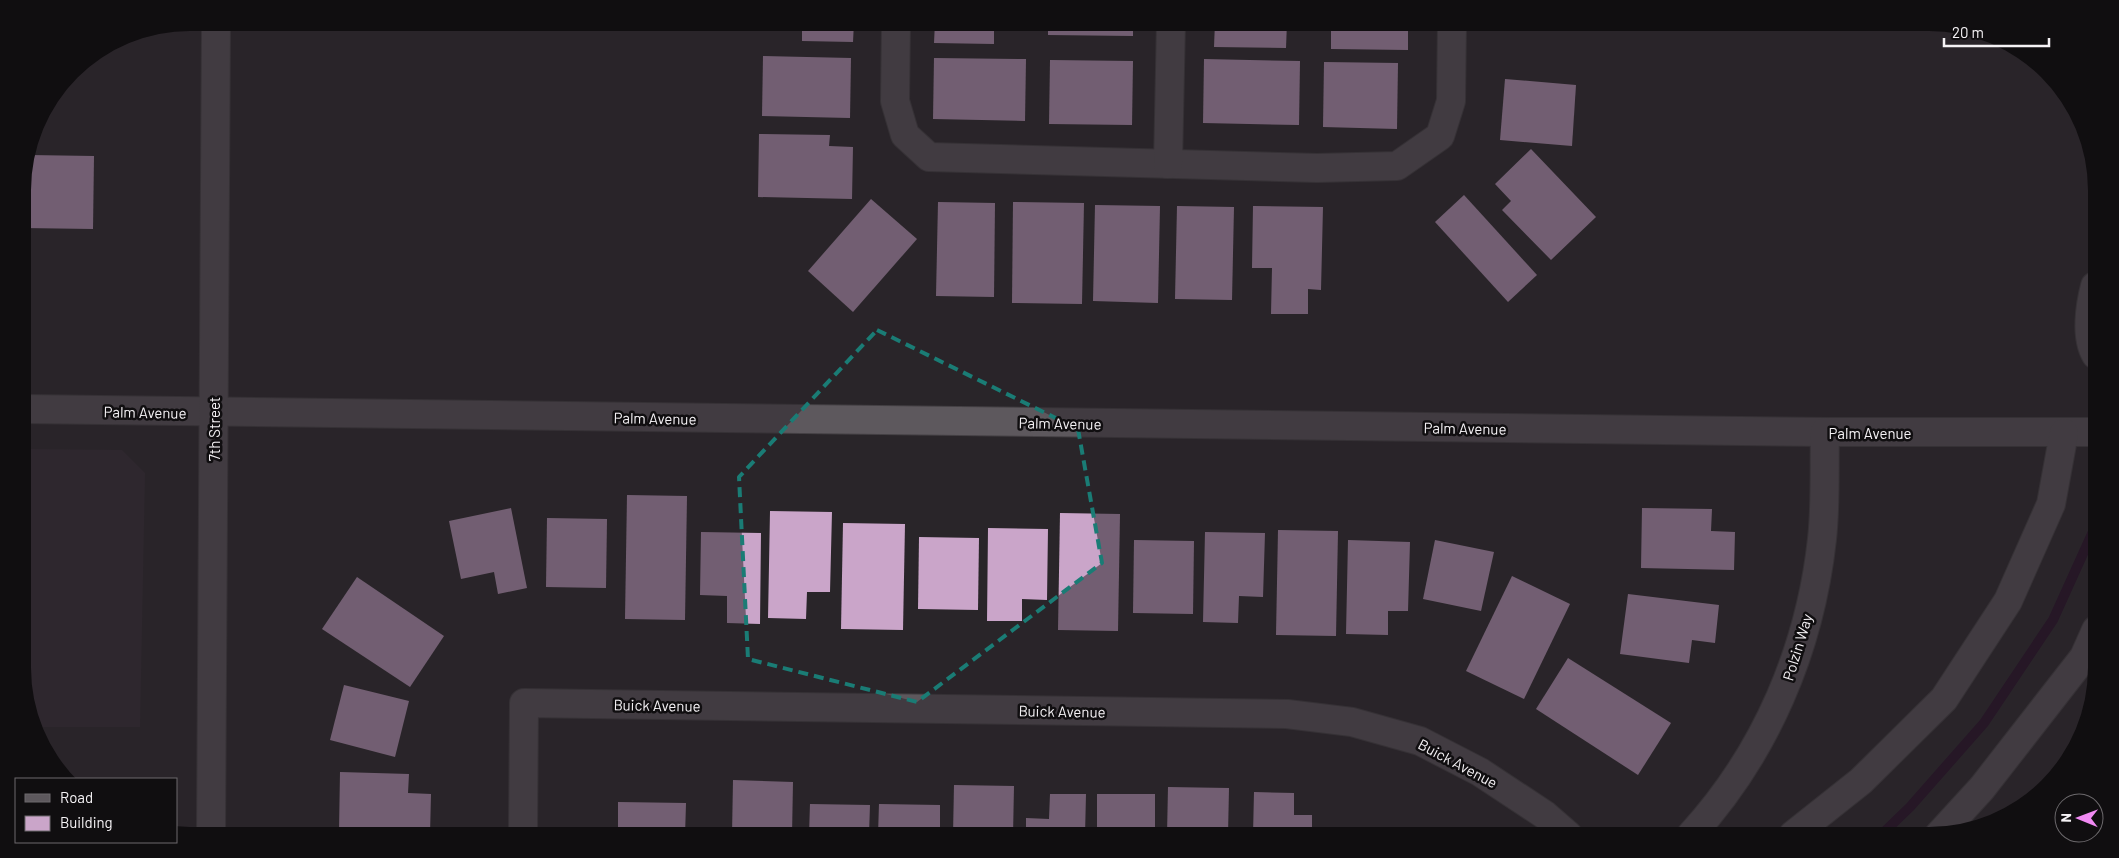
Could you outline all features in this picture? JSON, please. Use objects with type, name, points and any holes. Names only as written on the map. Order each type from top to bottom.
[{"type":"street","points":[[1168,164],[1171,31]]},
{"type":"street","points":[[896,32],[894,101],[905,135],[929,157],[1317,168],[1397,166],[1440,136],[1451,101],[1452,31]]},
{"type":"street","name":"7th Street","points":[[211,827],[216,32]]},
{"type":"street","name":"Palm Avenue","points":[[32,409],[214,413],[1825,432],[2088,432]]},
{"type":"street","name":"Polzin Way","points":[[1699,826],[1747,762],[1778,706],[1799,651],[1814,590],[1822,537],[1825,432]]},
{"type":"street","points":[[1804,826],[1861,781],[1944,700],[2008,601],[2051,504],[2064,433]]},
{"type":"street","points":[[1949,825],[1982,788],[2084,657],[2088,648]]},
{"type":"street","name":"Buick Avenue","points":[[523,827],[524,703],[1286,714],[1352,722],[1420,741],[1472,768],[1545,815],[1558,826]]},
{"type":"highlighted area","points":[[877,330],[1078,429],[1102,563],[917,702],[748,659],[739,477]]},
{"type":"shaded area","points":[[31,449],[122,450],[145,473],[140,727],[43,727],[40,719],[34,699],[31,668]]},
{"type":"building","points":[[1133,31],[1133,36],[1048,35],[1048,32]]},
{"type":"building","points":[[1215,31],[1287,31],[1286,48],[1214,47]]},
{"type":"building","points":[[1331,31],[1408,31],[1408,50],[1331,49]]},
{"type":"building","points":[[802,32],[854,32],[853,42],[802,41]]},
{"type":"building","points":[[935,32],[994,32],[994,44],[934,43]]},
{"type":"building","points":[[763,56],[851,58],[850,118],[762,116]]},
{"type":"building","points":[[934,58],[1026,59],[1025,121],[933,119]]},
{"type":"building","points":[[1204,59],[1300,61],[1299,125],[1203,123]]},
{"type":"building","points":[[1050,60],[1133,61],[1132,125],[1049,124]]},
{"type":"building","points":[[1324,62],[1398,63],[1397,129],[1323,127]]},
{"type":"building","points":[[1505,79],[1576,85],[1572,146],[1500,140]]},
{"type":"building","points":[[759,134],[830,135],[829,146],[853,147],[852,199],[758,197]]},
{"type":"building","points":[[1531,149],[1596,217],[1551,260],[1502,210],[1511,201],[1495,184]]},
{"type":"building","points":[[36,155],[94,156],[93,229],[32,228],[32,180]]},
{"type":"building","points":[[1464,195],[1537,275],[1508,302],[1435,222]]},
{"type":"building","points":[[871,199],[917,239],[853,312],[808,271]]},
{"type":"building","points":[[938,202],[995,203],[994,297],[936,296]]},
{"type":"building","points":[[1013,202],[1084,203],[1082,304],[1012,303]]},
{"type":"building","points":[[1095,205],[1160,206],[1158,303],[1093,301]]},
{"type":"building","points":[[1177,206],[1234,207],[1232,300],[1175,299]]},
{"type":"building","points":[[1253,206],[1323,207],[1321,290],[1308,289],[1308,314],[1271,314],[1272,268],[1252,268]]},
{"type":"building","points":[[627,495],[687,496],[685,620],[625,619]]},
{"type":"building","points":[[511,508],[527,588],[498,594],[494,572],[461,579],[449,521]]},
{"type":"building","points":[[1642,508],[1712,509],[1711,531],[1735,532],[1734,570],[1641,568]]},
{"type":"building","points":[[770,511],[832,512],[830,592],[807,592],[806,619],[768,618]]},
{"type":"building","points":[[1060,513],[1120,514],[1118,631],[1058,630]]},
{"type":"building","points":[[547,518],[607,519],[606,588],[546,587]]},
{"type":"building","points":[[843,523],[905,524],[903,630],[841,629]]},
{"type":"building","points":[[988,528],[1048,529],[1047,600],[1022,599],[1022,621],[987,621]]},
{"type":"building","points":[[1278,530],[1338,531],[1336,636],[1276,635]]},
{"type":"building","points":[[701,532],[761,533],[760,624],[727,623],[727,596],[700,595]]},
{"type":"building","points":[[1205,532],[1265,533],[1263,597],[1239,596],[1238,623],[1203,622]]},
{"type":"building","points":[[919,537],[979,538],[978,610],[918,609]]},
{"type":"building","points":[[1134,540],[1194,541],[1193,614],[1133,613]]},
{"type":"building","points":[[1348,540],[1410,542],[1408,611],[1388,611],[1388,635],[1346,634]]},
{"type":"building","points":[[1435,540],[1494,552],[1481,611],[1423,599]]},
{"type":"building","points":[[1512,576],[1570,604],[1524,699],[1466,671]]},
{"type":"building","points":[[357,577],[444,636],[410,687],[322,629]]},
{"type":"building","points":[[1628,594],[1719,605],[1715,643],[1692,640],[1689,663],[1620,654]]},
{"type":"building","points":[[1568,658],[1671,723],[1638,775],[1536,709]]},
{"type":"building","points":[[344,685],[409,701],[395,757],[330,740]]},
{"type":"building","points":[[340,772],[409,774],[408,793],[431,794],[430,827],[339,827]]},
{"type":"building","points":[[733,780],[793,782],[792,827],[732,827]]},
{"type":"building","points":[[954,785],[1014,786],[1013,827],[953,827]]},
{"type":"building","points":[[1168,787],[1229,788],[1228,826],[1167,826]]},
{"type":"building","points":[[1254,792],[1294,793],[1294,815],[1312,815],[1312,826],[1253,826]]},
{"type":"building","points":[[1050,794],[1086,794],[1085,826],[1026,827],[1026,818],[1049,819]]},
{"type":"building","points":[[1097,794],[1155,794],[1155,826],[1097,826]]},
{"type":"building","points":[[618,802],[686,803],[685,827],[618,827]]},
{"type":"building","points":[[810,804],[870,805],[869,827],[809,827]]},
{"type":"building","points":[[879,804],[940,805],[940,827],[878,827]]},
{"type":"waterway","points":[[1890,826],[1910,807],[1984,723],[2053,620],[2088,543]]}]
